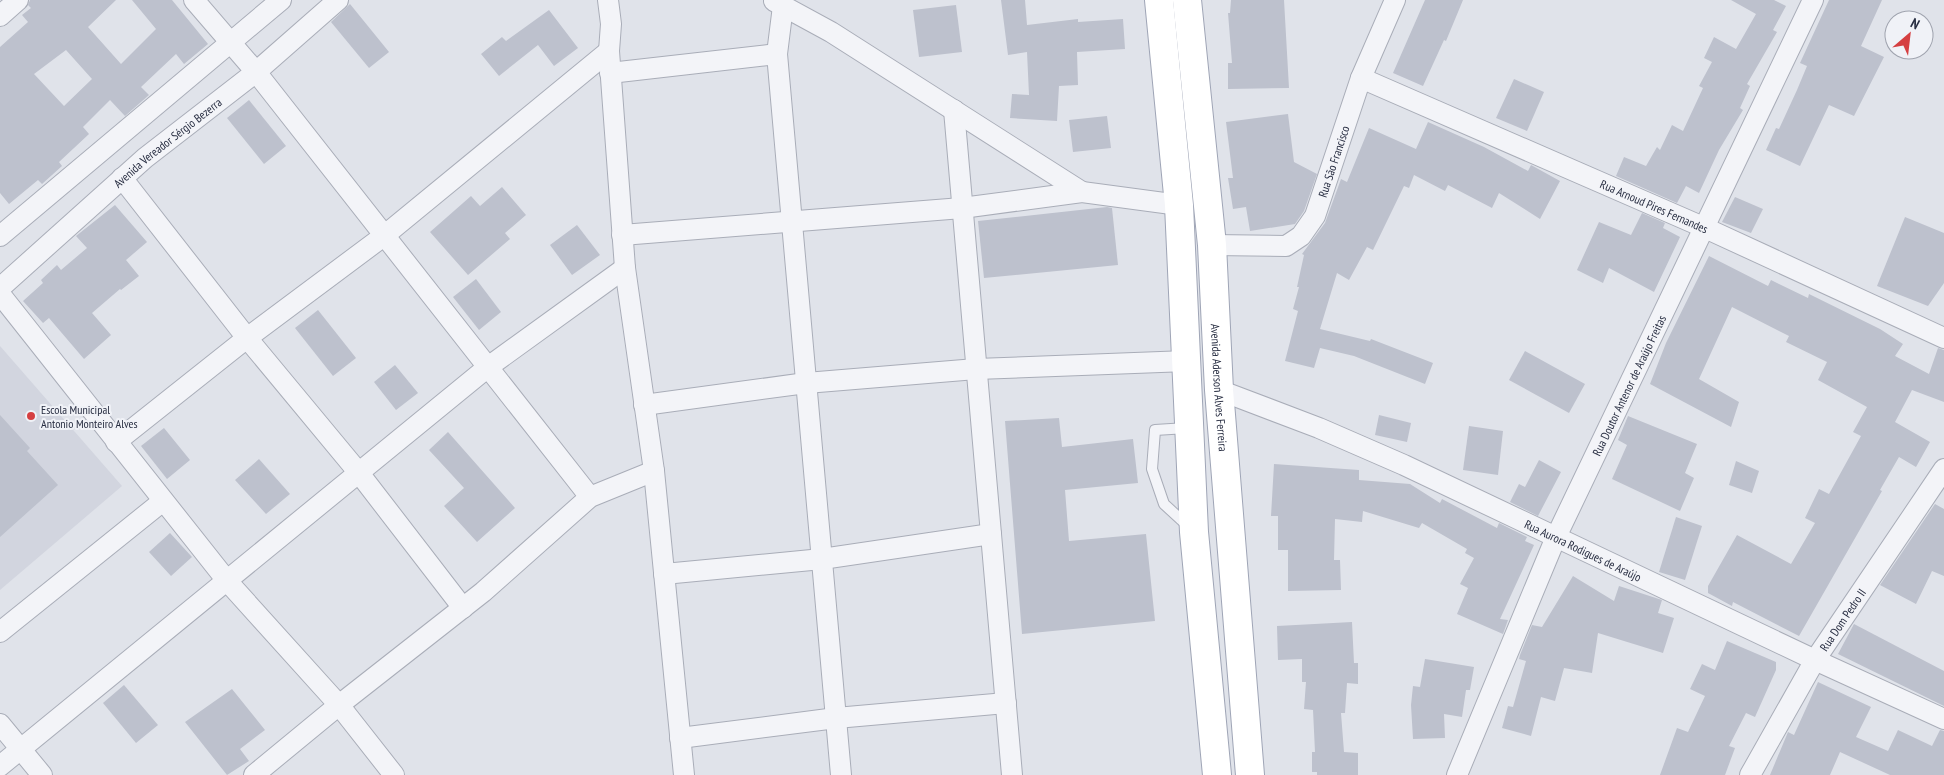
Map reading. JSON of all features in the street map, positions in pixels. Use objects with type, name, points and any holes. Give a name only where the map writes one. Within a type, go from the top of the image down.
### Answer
[{"type":"main road","points":[[1159,0],[1179,205],[1194,532],[1217,775]]},
{"type":"main road","name":"Avenida Aderson Alves Ferreira","points":[[1187,0],[1212,245],[1219,390],[1250,775]]},
{"type":"street","points":[[0,16],[18,0]]},
{"type":"street","points":[[194,0],[256,72],[590,497]]},
{"type":"street","points":[[0,236],[281,0]]},
{"type":"street","name":"Avenida Vereador Sérgio Bezerra","points":[[0,288],[122,178],[256,72],[338,0]]},
{"type":"street","points":[[608,0],[611,24],[610,73],[625,268],[654,471],[684,775]]},
{"type":"street","name":"Rua São Francisco","points":[[1212,245],[1286,246],[1302,236],[1316,216],[1362,78],[1395,0]]},
{"type":"street","name":"Rua Doutor Antenor de Araújo Freitas","points":[[1457,775],[1556,537],[1813,0]]},
{"type":"street","points":[[841,775],[777,54],[778,3],[831,32],[1082,192]]},
{"type":"street","points":[[116,442],[247,338],[385,235],[609,51]]},
{"type":"street","points":[[610,73],[777,54]]},
{"type":"street","name":"Rua Arnoud Pires Fernandes","points":[[1362,78],[1703,227],[1944,338]]},
{"type":"street","points":[[954,110],[1012,775]]},
{"type":"street","points":[[122,178],[247,338],[359,473],[463,608]]},
{"type":"street","points":[[622,235],[962,208],[1082,192],[1179,205]]},
{"type":"street","points":[[0,766],[228,582],[488,367],[625,268]]},
{"type":"street","points":[[0,294],[228,582],[339,705],[394,775]]},
{"type":"street","points":[[644,405],[806,383],[976,369],[1187,361]]},
{"type":"street","name":"Rua Aurora Rodigues de Araújo","points":[[1219,390],[1319,428],[1944,719]]},
{"type":"street","name":"Rua Dom Pedro II","points":[[1750,775],[1815,660],[1944,469]]},
{"type":"street","points":[[254,775],[339,705],[463,608],[590,497],[654,471]]},
{"type":"street","points":[[0,632],[163,501]]},
{"type":"street","points":[[664,574],[822,560],[991,534]]},
{"type":"street","points":[[680,738],[836,718],[1006,704]]},
{"type":"street","points":[[0,724],[42,775]]},
{"type":"lane","points":[[1190,428],[1155,430],[1152,469],[1164,504],[1194,532]]},
{"type":"shaded area","name":"Escola Municipal Antonio Monteiro Alves","points":[[0,346],[122,486],[0,590]]},
{"type":"building","points":[[30,0],[116,0],[88,27],[121,64],[156,29],[132,0],[172,0],[208,44],[184,64],[176,54],[141,87],[149,95],[125,116],[110,100],[83,127],[89,134],[59,162],[62,166],[42,184],[38,180],[9,204],[0,193],[0,47],[28,22],[22,15],[31,8],[28,5]],"holes":[[[66,50],[92,79],[64,106],[34,74]]]},
{"type":"building","points":[[1001,0],[1025,0],[1027,25],[1078,19],[1078,22],[1123,19],[1125,49],[1077,52],[1078,85],[1059,86],[1057,121],[1010,118],[1012,94],[1029,95],[1027,52],[1008,55]]},
{"type":"building","points":[[1231,0],[1284,0],[1289,88],[1228,89],[1228,63],[1232,63],[1228,13],[1230,13]]},
{"type":"building","points":[[1425,0],[1463,0],[1446,41],[1444,40],[1423,86],[1393,73]]},
{"type":"building","points":[[1731,0],[1774,0],[1786,6],[1773,30],[1777,32],[1747,84],[1750,86],[1740,108],[1743,110],[1719,150],[1699,193],[1686,186],[1677,203],[1616,176],[1624,157],[1646,166],[1657,147],[1660,150],[1672,125],[1683,131],[1703,88],[1699,86],[1712,62],[1704,58],[1714,37],[1736,49],[1756,14]]},
{"type":"building","points":[[1829,0],[1882,0],[1861,46],[1884,57],[1854,116],[1829,105],[1800,166],[1766,150],[1776,128],[1779,129],[1807,66],[1800,63]]},
{"type":"building","points":[[350,4],[389,52],[369,68],[331,22]]},
{"type":"building","points":[[956,5],[962,52],[919,57],[913,10]]},
{"type":"building","points":[[549,10],[578,48],[554,66],[538,45],[499,76],[481,54],[502,37],[506,41]]},
{"type":"building","points":[[1514,79],[1544,92],[1527,131],[1496,118]]},
{"type":"building","points":[[249,100],[286,146],[264,164],[227,118]]},
{"type":"building","points":[[1288,114],[1294,162],[1317,174],[1304,211],[1295,224],[1250,231],[1246,207],[1233,209],[1228,178],[1233,178],[1226,122]]},
{"type":"building","points":[[1107,116],[1111,148],[1073,152],[1069,120]]},
{"type":"building","points":[[1428,122],[1484,147],[1528,171],[1531,165],[1560,181],[1540,219],[1499,193],[1492,208],[1448,185],[1445,191],[1414,175],[1409,188],[1404,186],[1373,250],[1367,247],[1349,280],[1337,273],[1320,329],[1370,341],[1371,339],[1433,363],[1425,384],[1354,356],[1320,348],[1314,368],[1285,361],[1298,311],[1293,309],[1299,287],[1297,287],[1304,255],[1302,254],[1325,223],[1341,179],[1347,182],[1369,128],[1416,149]]},
{"type":"building","points":[[502,187],[526,215],[505,233],[510,239],[468,275],[430,232],[471,196],[480,206]]},
{"type":"building","points":[[1735,197],[1763,209],[1751,233],[1722,222]]},
{"type":"building","points":[[115,205],[147,242],[126,260],[139,276],[120,289],[92,313],[111,335],[84,359],[49,318],[43,323],[23,301],[43,283],[41,280],[57,265],[61,270],[87,248],[76,236]]},
{"type":"building","points":[[1112,208],[1118,265],[984,278],[978,221]]},
{"type":"building","points":[[1642,213],[1665,223],[1663,228],[1680,237],[1654,292],[1609,268],[1603,283],[1577,270],[1599,222],[1631,235]]},
{"type":"building","points":[[1905,217],[1944,233],[1944,283],[1928,306],[1877,286]]},
{"type":"building","points":[[577,225],[600,255],[572,275],[550,245]]},
{"type":"building","points":[[1709,256],[1768,286],[1771,280],[1808,298],[1809,294],[1880,329],[1903,344],[1895,356],[1929,374],[1938,348],[1944,350],[1944,402],[1912,390],[1895,422],[1930,442],[1916,467],[1899,457],[1880,490],[1882,491],[1799,636],[1733,602],[1732,606],[1708,593],[1708,586],[1737,535],[1791,564],[1815,523],[1805,518],[1819,489],[1829,494],[1861,436],[1853,432],[1867,407],[1818,380],[1827,362],[1786,342],[1789,336],[1732,307],[1699,379],[1739,402],[1731,427],[1650,384],[1666,343]]},
{"type":"building","points":[[476,279],[501,312],[479,330],[453,297]]},
{"type":"building","points":[[318,310],[356,358],[333,376],[295,328]]},
{"type":"building","points":[[1525,351],[1585,384],[1569,413],[1509,380]]},
{"type":"building","points":[[395,365],[418,393],[396,410],[374,382]]},
{"type":"building","points":[[0,415],[30,448],[27,451],[58,485],[0,537]]},
{"type":"building","points":[[1379,415],[1411,423],[1407,442],[1375,435]]},
{"type":"building","points":[[1628,416],[1697,444],[1685,473],[1694,478],[1680,511],[1612,479],[1627,445],[1618,440]]},
{"type":"building","points":[[1059,418],[1062,447],[1133,439],[1138,483],[1065,490],[1069,541],[1146,534],[1155,621],[1022,634],[1005,421]]},
{"type":"building","points":[[1469,426],[1503,431],[1498,475],[1463,470]]},
{"type":"building","points":[[164,428],[190,460],[167,479],[141,446]]},
{"type":"building","points":[[448,432],[515,508],[477,542],[444,506],[464,488],[429,450]]},
{"type":"building","points":[[259,459],[290,494],[266,514],[235,480]]},
{"type":"building","points":[[1539,460],[1561,472],[1538,516],[1510,502],[1519,484],[1525,487]]},
{"type":"building","points":[[1736,461],[1759,471],[1752,493],[1729,485]]},
{"type":"building","points":[[1274,464],[1359,470],[1359,480],[1410,484],[1440,503],[1442,499],[1497,528],[1499,523],[1527,537],[1525,541],[1534,545],[1500,619],[1508,620],[1503,634],[1457,614],[1468,588],[1460,584],[1474,558],[1465,553],[1467,549],[1422,523],[1419,528],[1363,511],[1362,522],[1335,519],[1334,560],[1340,560],[1341,590],[1288,591],[1288,550],[1278,550],[1278,516],[1271,516]]},
{"type":"building","points":[[1935,504],[1944,509],[1944,576],[1932,571],[1916,604],[1880,585]]},
{"type":"building","points":[[1676,517],[1702,526],[1685,580],[1659,572]]},
{"type":"building","points":[[170,533],[192,557],[171,576],[149,552]]},
{"type":"building","points":[[1573,576],[1614,601],[1619,586],[1662,600],[1658,613],[1674,618],[1663,653],[1598,633],[1592,673],[1564,668],[1555,701],[1541,697],[1531,736],[1502,728],[1508,706],[1513,707],[1526,661],[1519,659],[1532,625],[1542,627]]},
{"type":"building","points":[[1352,622],[1354,663],[1358,663],[1358,684],[1347,683],[1345,713],[1341,713],[1344,752],[1358,753],[1358,775],[1317,775],[1317,772],[1312,772],[1312,752],[1315,752],[1313,710],[1304,709],[1306,682],[1302,682],[1302,659],[1278,660],[1277,626]]},
{"type":"building","points":[[1854,624],[1944,671],[1944,706],[1838,654]]},
{"type":"building","points":[[1727,641],[1776,662],[1776,670],[1755,717],[1746,713],[1729,746],[1735,748],[1725,775],[1660,775],[1677,728],[1688,732],[1705,696],[1690,689],[1702,664],[1715,670]]},
{"type":"building","points":[[1425,659],[1474,667],[1470,690],[1466,690],[1462,717],[1444,714],[1445,738],[1413,739],[1411,705],[1413,686],[1420,687]]},
{"type":"building","points":[[1818,682],[1871,707],[1856,737],[1888,751],[1898,730],[1932,746],[1940,730],[1944,731],[1944,775],[1890,775],[1840,752],[1830,775],[1770,775],[1788,732],[1794,735]]},
{"type":"building","points":[[124,685],[158,725],[136,743],[103,703]]},
{"type":"building","points":[[232,689],[265,730],[240,749],[249,761],[227,775],[185,722]]},
{"type":"place","name":"Escola Municipal Antonio Monteiro Alves","points":[[31,416]]}]
